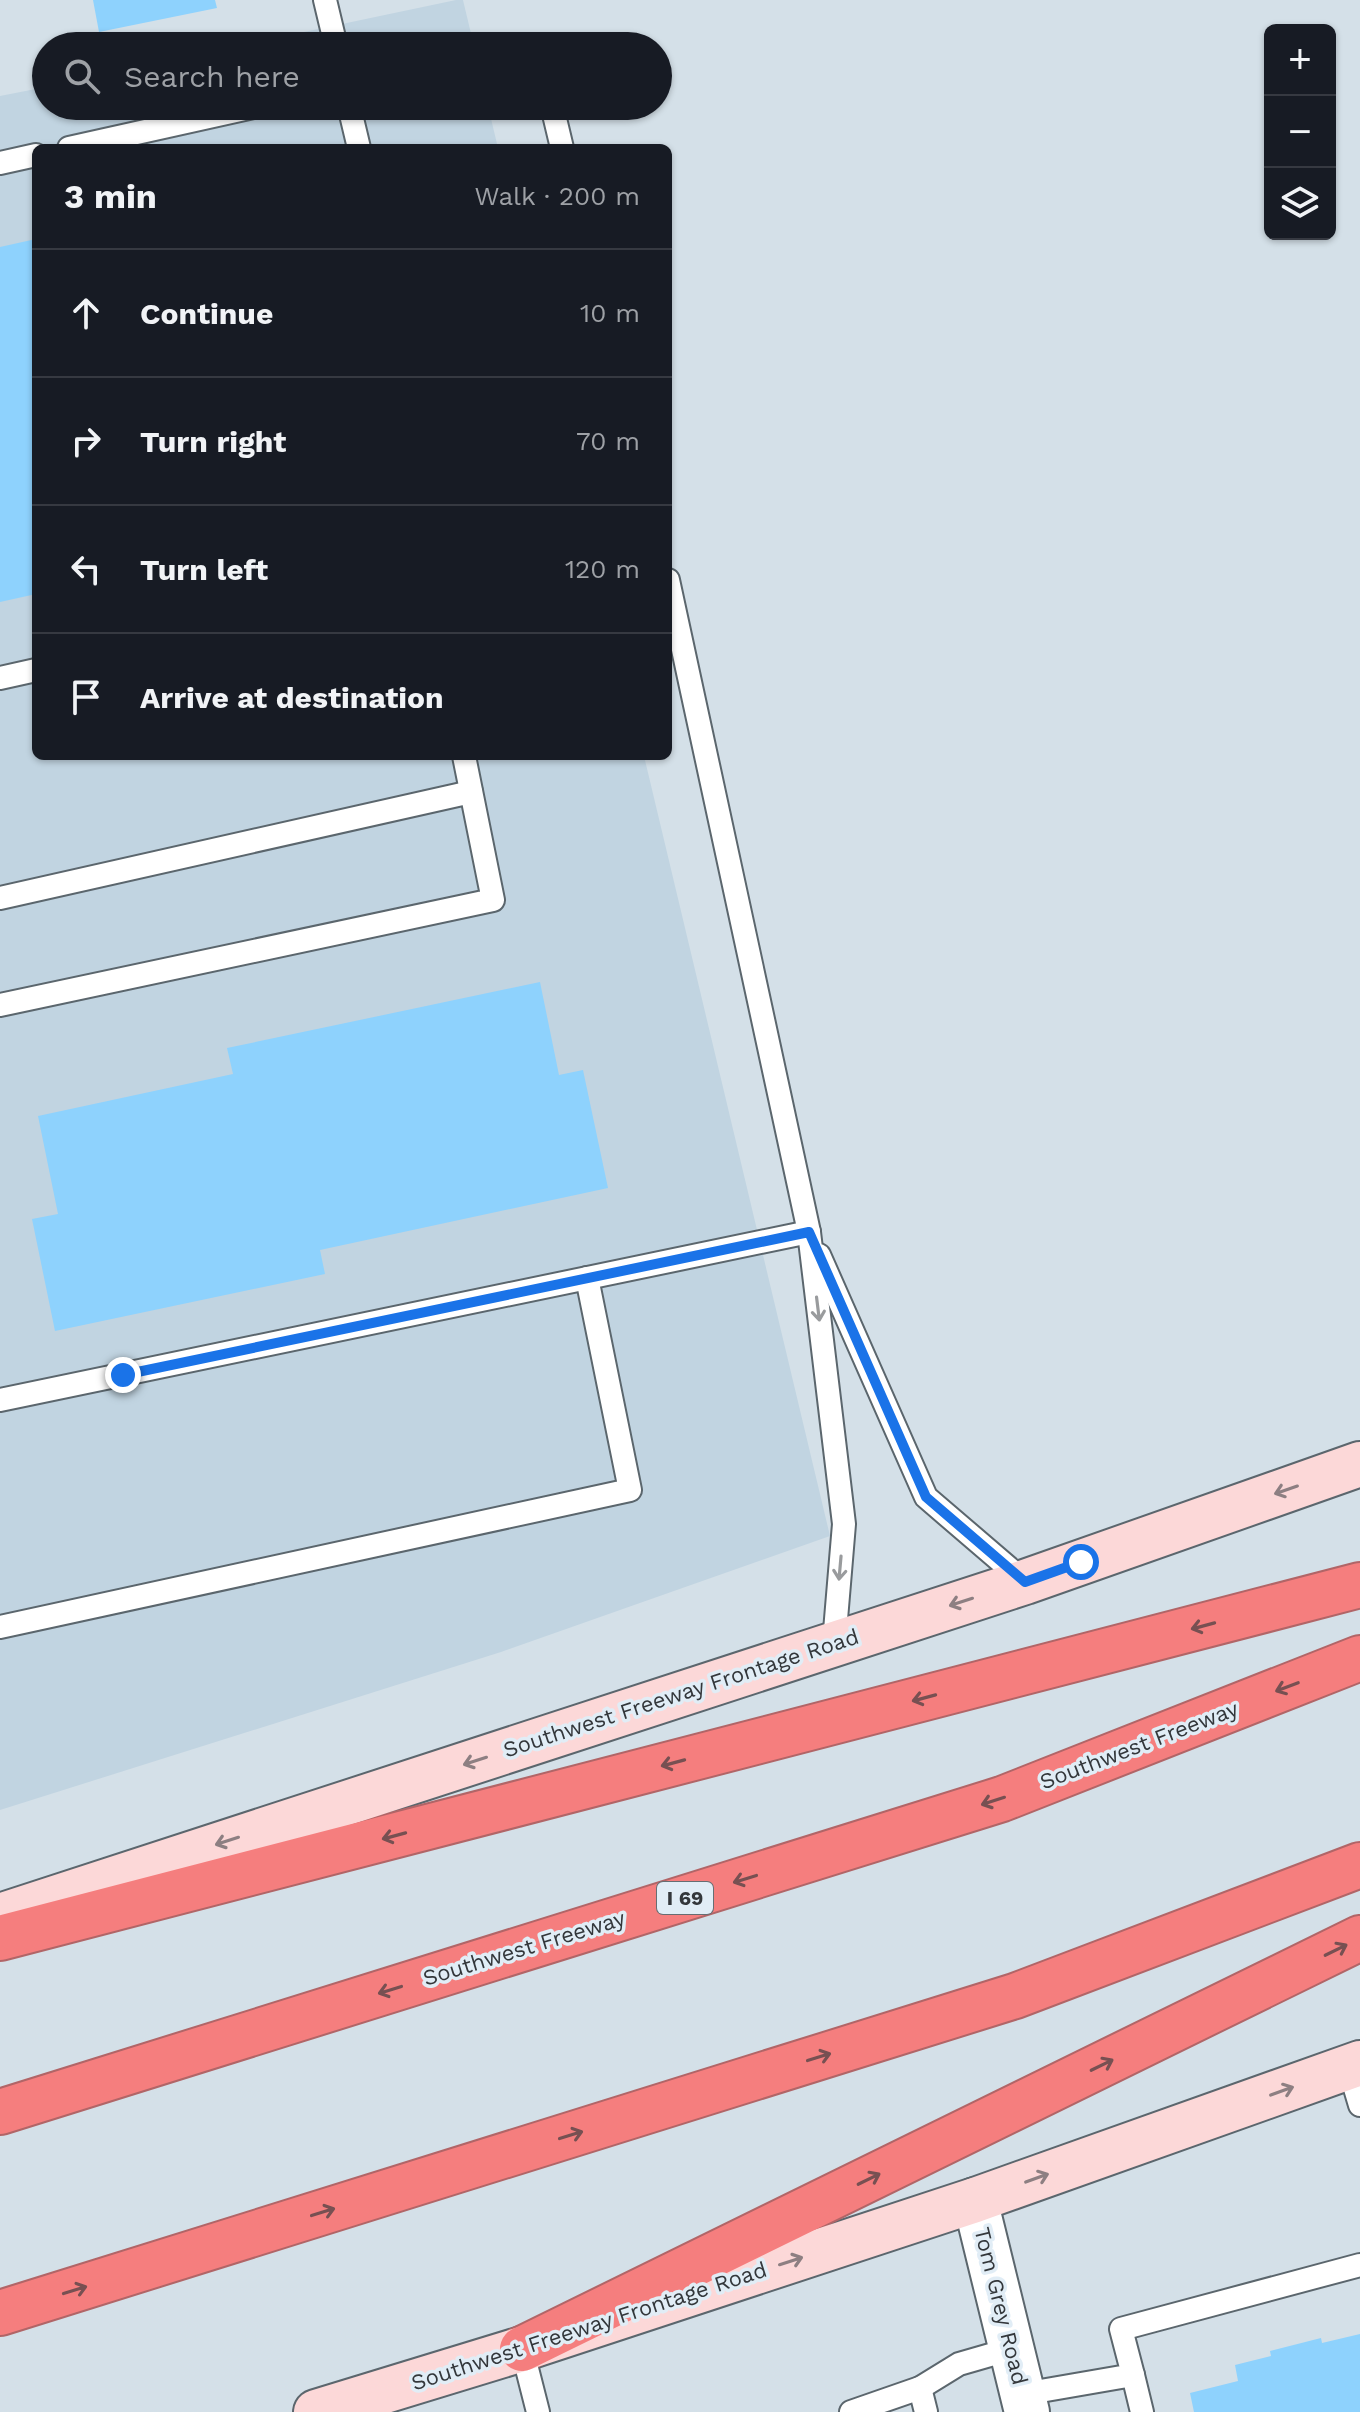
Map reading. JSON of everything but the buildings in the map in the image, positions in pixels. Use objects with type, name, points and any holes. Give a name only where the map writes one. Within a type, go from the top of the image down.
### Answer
[{"type":"highway","points":[[0,1938],[1360,1585]]},
{"type":"highway","name":"Southwest Freeway","points":[[0,2112],[1002,1799],[1360,1658]]},
{"type":"highway","points":[[0,2313],[1015,1996],[1360,1865]]},
{"type":"highway","points":[[522,2349],[1360,1938]]},
{"type":"main road","name":"Southwest Freeway Frontage Road","points":[[0,1916],[1025,1582],[1360,1464]]},
{"type":"main road","name":"Southwest Freeway Frontage Road","points":[[316,2412],[522,2349],[1356,2079]]},
{"type":"street","name":"Tom Grey Road","points":[[975,2200],[1025,2403]]},
{"type":"lane","points":[[325,0],[333,32]]},
{"type":"lane","points":[[87,144],[195,120]]},
{"type":"lane","points":[[352,120],[358,144]]},
{"type":"lane","points":[[555,120],[561,144]]},
{"type":"lane","points":[[0,163],[32,156]]},
{"type":"lane","points":[[672,598],[809,1232],[844,1524],[834,1643]]},
{"type":"lane","points":[[0,678],[32,671]]},
{"type":"lane","points":[[0,1005],[493,900],[465,760]]},
{"type":"lane","points":[[0,898],[471,792]]},
{"type":"lane","points":[[0,1400],[809,1232]]},
{"type":"lane","points":[[809,1232],[926,1497],[1025,1582]]},
{"type":"lane","points":[[0,1627],[630,1490],[587,1278]]},
{"type":"lane","points":[[1142,2412],[1121,2329],[1360,2265]]},
{"type":"lane","points":[[522,2349],[538,2412]]},
{"type":"lane","points":[[851,2412],[920,2388],[959,2364],[1011,2349]]},
{"type":"lane","points":[[1025,2403],[1133,2375]]},
{"type":"lane","points":[[920,2388],[926,2412]]},
{"type":"shaded area","points":[[463,0],[471,32],[304,32]]},
{"type":"shaded area","points":[[32,90],[32,120],[491,120],[497,144],[32,144],[32,760],[645,760],[830,1536],[501,1652],[0,1810],[0,96]]},
{"type":"route","points":[[123,1375],[809,1232],[926,1497],[1025,1582],[1081,1562]]}]
